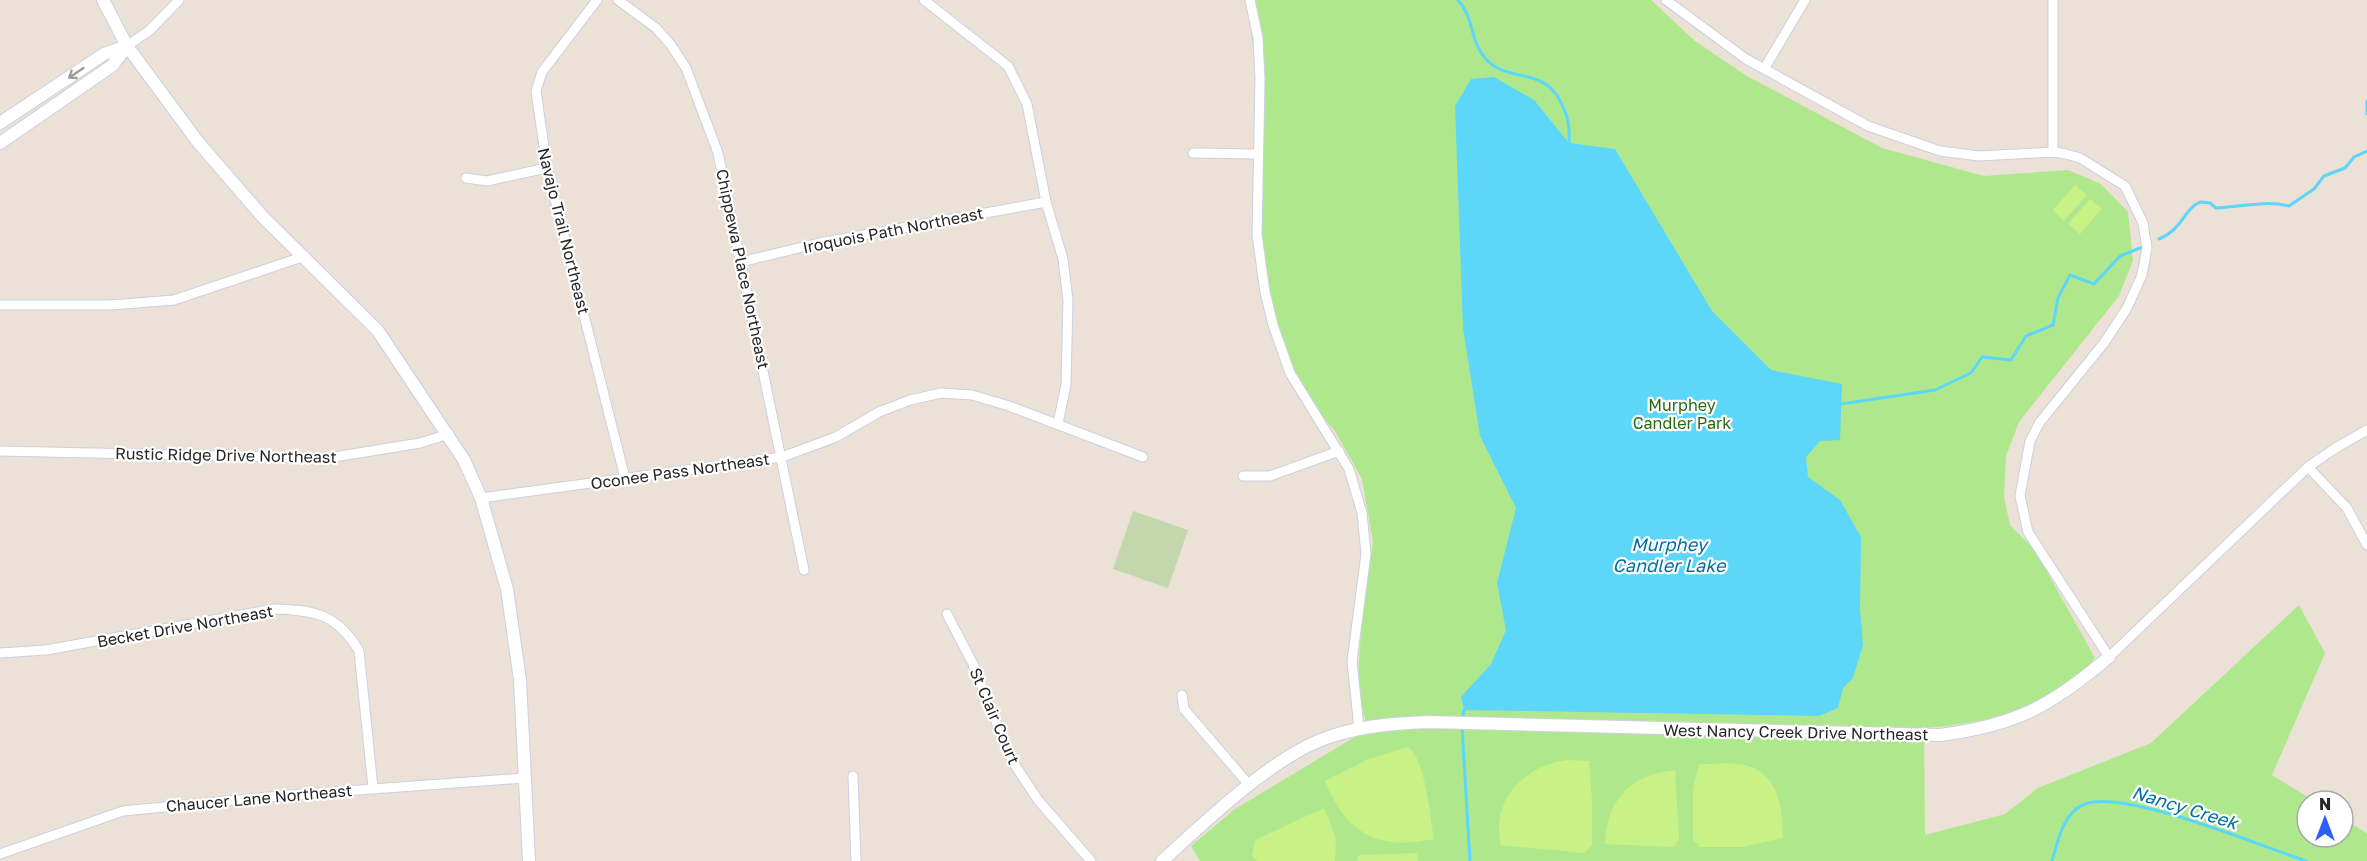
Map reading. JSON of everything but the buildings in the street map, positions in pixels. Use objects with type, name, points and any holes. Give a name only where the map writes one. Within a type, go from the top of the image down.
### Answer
[{"type":"main road","points":[[103,0],[127,46],[198,142],[262,216],[378,330],[449,434],[481,498],[507,589],[520,680],[529,861]]},
{"type":"main road","points":[[0,123],[104,54],[127,46]]},
{"type":"main road","points":[[0,142],[113,65],[127,46]]},
{"type":"main road","name":"West Nancy Creek Drive Northeast","points":[[1162,861],[1250,786],[1300,750],[1359,728],[1407,722],[1940,735],[2010,720],[2044,706],[2068,691],[2109,657]]},
{"type":"street","points":[[127,46],[150,30],[178,0]]},
{"type":"street","name":"Navajo Trail Northeast","points":[[597,0],[542,72],[536,91],[547,168],[625,478]]},
{"type":"street","name":"Chippewa Place Northeast","points":[[618,0],[656,28],[686,68],[718,153],[804,570]]},
{"type":"street","points":[[924,0],[1008,66],[1029,112],[1046,202],[1063,259],[1068,300],[1066,385],[1058,423]]},
{"type":"street","points":[[1250,0],[1258,38],[1260,79],[1257,154],[1259,259],[1273,325],[1290,373],[1339,451],[1356,484],[1365,529],[1366,554],[1352,661],[1359,728]]},
{"type":"street","points":[[1666,0],[1722,44],[1868,126],[1909,142],[1941,151],[1978,156],[2053,152],[2080,158],[2125,186],[2143,223],[2147,248],[2142,275],[2127,308],[2104,343],[2040,422],[2030,441],[2020,496],[2028,532],[2109,657]]},
{"type":"street","points":[[1764,69],[1805,0]]},
{"type":"street","points":[[2053,0],[2053,152]]},
{"type":"street","points":[[1193,153],[1257,154]]},
{"type":"street","points":[[466,178],[487,181],[547,168]]},
{"type":"street","name":"Iroquois Path Northeast","points":[[741,262],[819,243],[1046,202]]},
{"type":"street","points":[[0,305],[111,306],[174,300],[305,256]]},
{"type":"street","name":"Oconee Pass Northeast","points":[[481,498],[782,457],[836,437],[879,412],[910,400],[942,393],[972,395],[1058,423],[1143,457]]},
{"type":"street","name":"West Nancy Creek Drive Northeast","points":[[2109,657],[2308,467],[2334,448],[2367,430]]},
{"type":"street","name":"Rustic Ridge Drive Northeast","points":[[0,451],[328,458],[420,443],[449,434]]},
{"type":"street","points":[[1243,476],[1270,476],[1339,451]]},
{"type":"street","points":[[2308,467],[2347,508],[2367,544]]},
{"type":"street","name":"Becket Drive Northeast","points":[[0,652],[46,650],[274,609],[309,610],[332,620],[348,633],[359,651],[373,788]]},
{"type":"street","name":"St Clair Court","points":[[947,614],[973,663],[1011,759],[1038,800],[1091,861]]},
{"type":"street","points":[[1182,695],[1185,709],[1250,786]]},
{"type":"street","points":[[853,777],[856,861]]},
{"type":"street","name":"Chaucer Lane Northeast","points":[[0,854],[123,811],[373,788],[525,778]]},
{"type":"green space","name":"Murphey Candler Park","points":[[1247,0],[1651,0],[1695,41],[1747,76],[1882,148],[1984,176],[2068,170],[2101,184],[2128,212],[2133,260],[2119,296],[2019,422],[2006,456],[2004,497],[2010,525],[2035,550],[2095,658],[2080,675],[2062,689],[2018,710],[1970,723],[1924,728],[1925,835],[2005,814],[2038,788],[2151,743],[2299,605],[2325,653],[2272,775],[2295,789],[2295,849],[2355,849],[2355,826],[2367,833],[2367,861],[1200,861],[1191,846],[1235,809],[1368,729],[1357,691],[1362,617],[1373,542],[1362,479],[1335,431],[1293,383],[1266,298],[1261,245],[1261,112]]},
{"type":"green space","points":[[2075,185],[2087,195],[2064,221],[2053,210]]},
{"type":"green space","points":[[2090,199],[2102,209],[2080,234],[2068,224]]},
{"type":"green space","points":[[1133,511],[1188,530],[1168,588],[1113,569]]},
{"type":"green space","points":[[1408,747],[1414,754],[1423,776],[1434,839],[1414,842],[1381,840],[1354,826],[1333,799],[1325,781],[1369,759]]},
{"type":"green space","points":[[1567,760],[1589,761],[1592,845],[1584,853],[1501,845],[1499,829],[1501,814],[1514,788],[1537,769]]},
{"type":"green space","points":[[1699,764],[1739,764],[1761,772],[1769,779],[1778,797],[1783,838],[1742,847],[1700,847],[1693,840],[1693,789]]},
{"type":"green space","points":[[1675,770],[1679,839],[1674,847],[1605,844],[1611,814],[1616,802],[1624,792],[1634,783],[1646,777]]},
{"type":"green space","points":[[1324,808],[1336,838],[1335,861],[1257,861],[1252,855],[1255,840]]},
{"type":"green space","points":[[1417,853],[1418,861],[1356,861],[1360,855]]},
{"type":"water","name":"Murphey Candler Lake","points":[[1494,77],[1534,100],[1569,143],[1615,149],[1712,311],[1771,370],[1842,384],[1840,440],[1820,441],[1806,457],[1808,477],[1840,500],[1861,537],[1860,609],[1863,645],[1853,678],[1843,688],[1838,708],[1819,716],[1464,710],[1461,697],[1491,664],[1506,630],[1497,583],[1516,508],[1480,436],[1463,328],[1455,106],[1471,79]]},
{"type":"waterway","points":[[1458,0],[1467,14],[1477,44],[1485,58],[1494,66],[1534,79],[1552,89],[1566,115],[1569,126],[1569,143]]},
{"type":"waterway","points":[[2367,101],[2367,114]]},
{"type":"waterway","points":[[2159,239],[2173,230],[2190,209],[2200,202],[2210,203],[2216,208],[2262,204],[2289,206],[2314,189],[2324,176],[2345,168],[2354,157],[2367,151]]},
{"type":"waterway","points":[[1841,404],[1935,390],[1971,373],[1982,357],[2011,360],[2026,336],[2053,325],[2058,298],[2070,275],[2094,284],[2120,256],[2145,246]]},
{"type":"waterway","points":[[1462,720],[1464,710]]},
{"type":"waterway","points":[[1462,727],[1470,861]]},
{"type":"waterway","name":"Nancy Creek","points":[[2052,861],[2062,828],[2071,813],[2085,804],[2104,802],[2130,804],[2161,811],[2306,861]]}]
